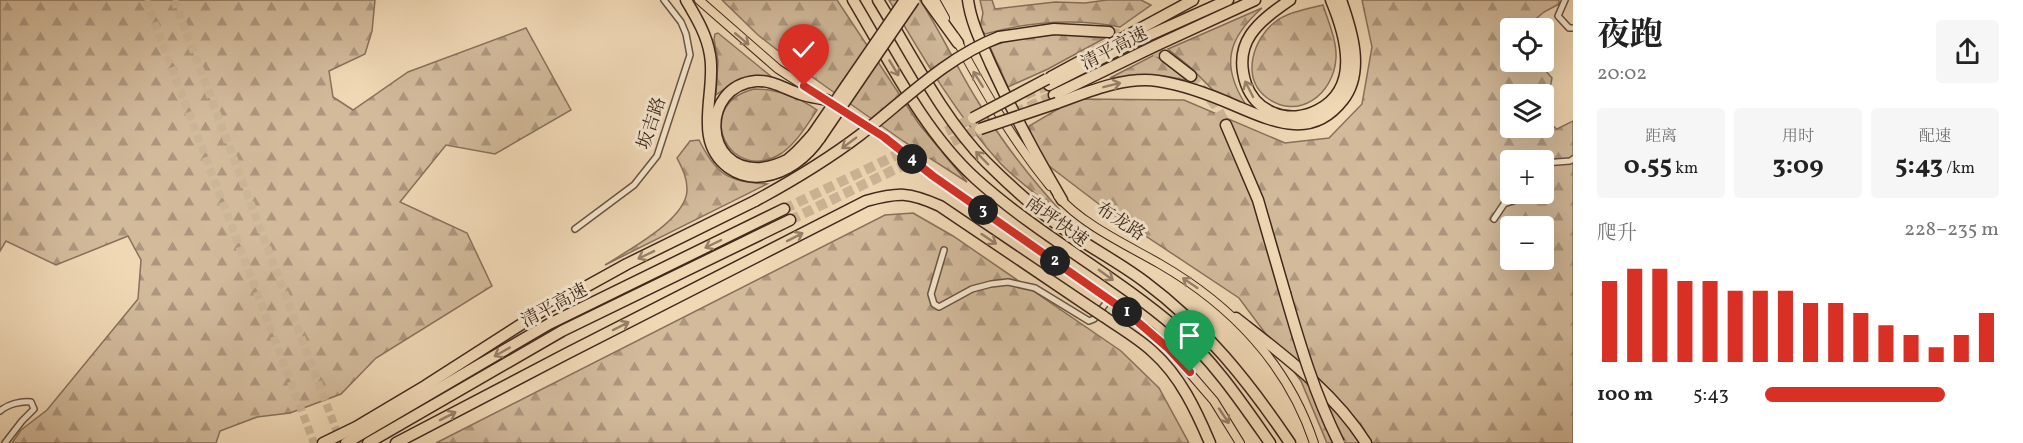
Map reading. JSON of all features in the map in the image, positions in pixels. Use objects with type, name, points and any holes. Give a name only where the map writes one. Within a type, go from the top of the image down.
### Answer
[{"type":"highway","points":[[686,0],[709,47],[712,67],[707,128],[714,152],[719,159],[739,174],[754,177],[772,175],[788,168],[812,149],[816,136],[905,0]]},
{"type":"highway","name":"南坪快速","points":[[853,0],[926,119],[954,156],[1003,202],[1177,328],[1212,365],[1242,402],[1270,443]]},
{"type":"highway","name":"南坪快速","points":[[878,0],[950,117],[987,163],[1054,222],[1144,281],[1182,313],[1221,351],[1288,440]]},
{"type":"highway","points":[[826,100],[800,94],[766,81],[755,81],[737,87],[726,96],[718,108],[715,133],[718,145],[732,159],[747,167],[765,167],[785,161],[816,136],[914,0]]},
{"type":"highway","points":[[927,0],[958,43]]},
{"type":"highway","points":[[968,0],[976,30],[996,75],[1036,156],[1062,200]]},
{"type":"highway","points":[[980,129],[1052,90],[1193,0]]},
{"type":"highway","name":"清平高速","points":[[1052,90],[1143,39],[1228,0]]},
{"type":"highway","name":"清平高速","points":[[1052,90],[1255,0]]},
{"type":"highway","points":[[1290,0],[1269,14],[1255,29],[1243,49],[1242,72],[1248,90],[1258,104],[1275,114],[1293,117],[1309,115],[1326,105],[1340,92],[1346,76],[1346,54],[1331,0]]},
{"type":"highway","points":[[974,118],[1052,90],[1096,89],[1124,82],[1156,80],[1186,87],[1269,120],[1289,124],[1306,124],[1336,109],[1348,94],[1355,74],[1351,32],[1341,0]]},
{"type":"highway","points":[[323,443],[356,427],[425,386],[542,311],[627,264],[798,178],[831,156],[953,61],[985,43],[999,38],[1054,29],[1109,32]]},
{"type":"highway","points":[[1165,56],[1191,76]]},
{"type":"highway","points":[[1226,124],[1258,200],[1304,358],[1325,416],[1339,443]]},
{"type":"highway","points":[[396,443],[866,201],[898,194],[916,195],[940,206],[1139,341],[1167,366],[1187,395],[1210,443]]},
{"type":"highway","name":"清平高速","points":[[346,443],[549,324],[784,209]]},
{"type":"highway","name":"清平高速","points":[[368,443],[562,331],[790,220]]},
{"type":"highway","points":[[1236,318],[1310,378],[1366,443]]},
{"type":"main road","points":[[699,0],[778,69],[884,137],[933,176],[1109,299],[1150,331],[1214,400],[1240,443]]},
{"type":"main road","name":"布龙路","points":[[935,0],[973,71],[1029,161],[1062,200],[1095,226],[1194,286],[1236,318],[1284,377],[1300,407],[1314,443]]},
{"type":"street","name":"坂吉路","points":[[574,229],[634,184],[657,156],[690,55],[681,22],[664,0]]},
{"type":"street","points":[[1565,0],[1558,16],[1569,28],[1573,28]]},
{"type":"street","points":[[1554,162],[1573,159]]},
{"type":"street","points":[[1494,219],[1504,204]]},
{"type":"street","points":[[944,250],[931,294],[934,304],[939,307],[972,289],[1008,282],[1035,288],[1089,321],[1094,319],[1109,299]]},
{"type":"street","points":[[0,411],[6,406],[28,401],[34,409],[5,443]]},
{"type":"green space","points":[[0,0],[375,0],[372,31],[365,54],[329,71],[333,97],[353,110],[408,72],[526,28],[571,110],[495,154],[446,145],[400,202],[467,233],[492,286],[376,358],[341,394],[290,413],[257,417],[220,431],[216,443],[12,443],[21,430],[47,410],[138,299],[141,260],[128,236],[56,265],[6,241],[0,251]]},
{"type":"green space","points":[[722,0],[837,0],[919,124],[967,182],[903,141],[808,74],[758,35]]},
{"type":"green space","points":[[889,0],[920,0],[997,132],[1031,177],[1069,220],[1017,179],[985,145],[941,85]]},
{"type":"green space","points":[[980,0],[992,0],[995,9],[1055,2],[1085,3],[1107,0],[1141,0],[1151,5],[1120,27],[1086,22],[1052,22],[1019,26],[985,34],[980,28],[983,13]]},
{"type":"green space","points":[[1362,0],[1559,0],[1559,4],[1537,18],[1500,18],[1500,72],[1547,72],[1552,78],[1551,84],[1500,84],[1500,138],[1554,138],[1554,127],[1557,129],[1573,121],[1573,443],[1327,443],[1301,381],[1239,298],[1108,211],[1036,156],[1029,126],[1075,99],[1184,100],[1285,143],[1329,138],[1362,104],[1372,47]]},
{"type":"green space","points":[[1323,5],[1336,51],[1334,71],[1329,83],[1321,93],[1302,105],[1290,107],[1278,104],[1258,89],[1254,79],[1252,69],[1256,48],[1267,29],[1275,22],[1298,11]]},
{"type":"green space","points":[[1262,8],[1242,30],[1235,41],[1232,53],[1233,77],[1246,105],[1213,90],[1168,49]]},
{"type":"green space","points":[[718,33],[773,78],[748,77],[731,84],[716,95],[718,61],[714,39],[715,34]]},
{"type":"green space","points":[[1059,34],[1105,38],[1048,69],[1008,87],[990,47],[1015,38]]},
{"type":"green space","points":[[1154,55],[1184,75],[1185,80],[1148,75],[1110,78]]},
{"type":"green space","points":[[754,89],[771,90],[787,95],[817,110],[787,149],[763,161],[747,160],[733,152],[724,140],[721,125],[724,111],[735,98]]},
{"type":"green space","points":[[699,140],[712,162],[725,174],[742,181],[767,184],[605,265],[655,233],[678,211],[685,200],[687,189],[677,158],[690,141]]},
{"type":"green space","points":[[913,213],[953,236],[1121,351],[1159,388],[1189,443],[436,443],[885,215]]},
{"type":"tunnel","points":[[146,0],[314,443]]},
{"type":"tunnel","points":[[174,0],[340,440]]},
{"type":"tunnel","points":[[1109,32],[1127,36],[1165,56]]},
{"type":"tunnel","points":[[1191,76],[1216,106],[1226,125]]},
{"type":"tunnel","points":[[1025,95],[1049,85]]},
{"type":"tunnel","points":[[1015,113],[1054,95]]},
{"type":"tunnel","points":[[784,209],[980,115]]},
{"type":"tunnel","points":[[790,220],[987,125]]},
{"type":"route","points":[[804,86],[884,137],[933,176],[1124,310],[1150,331],[1190,372]]}]
